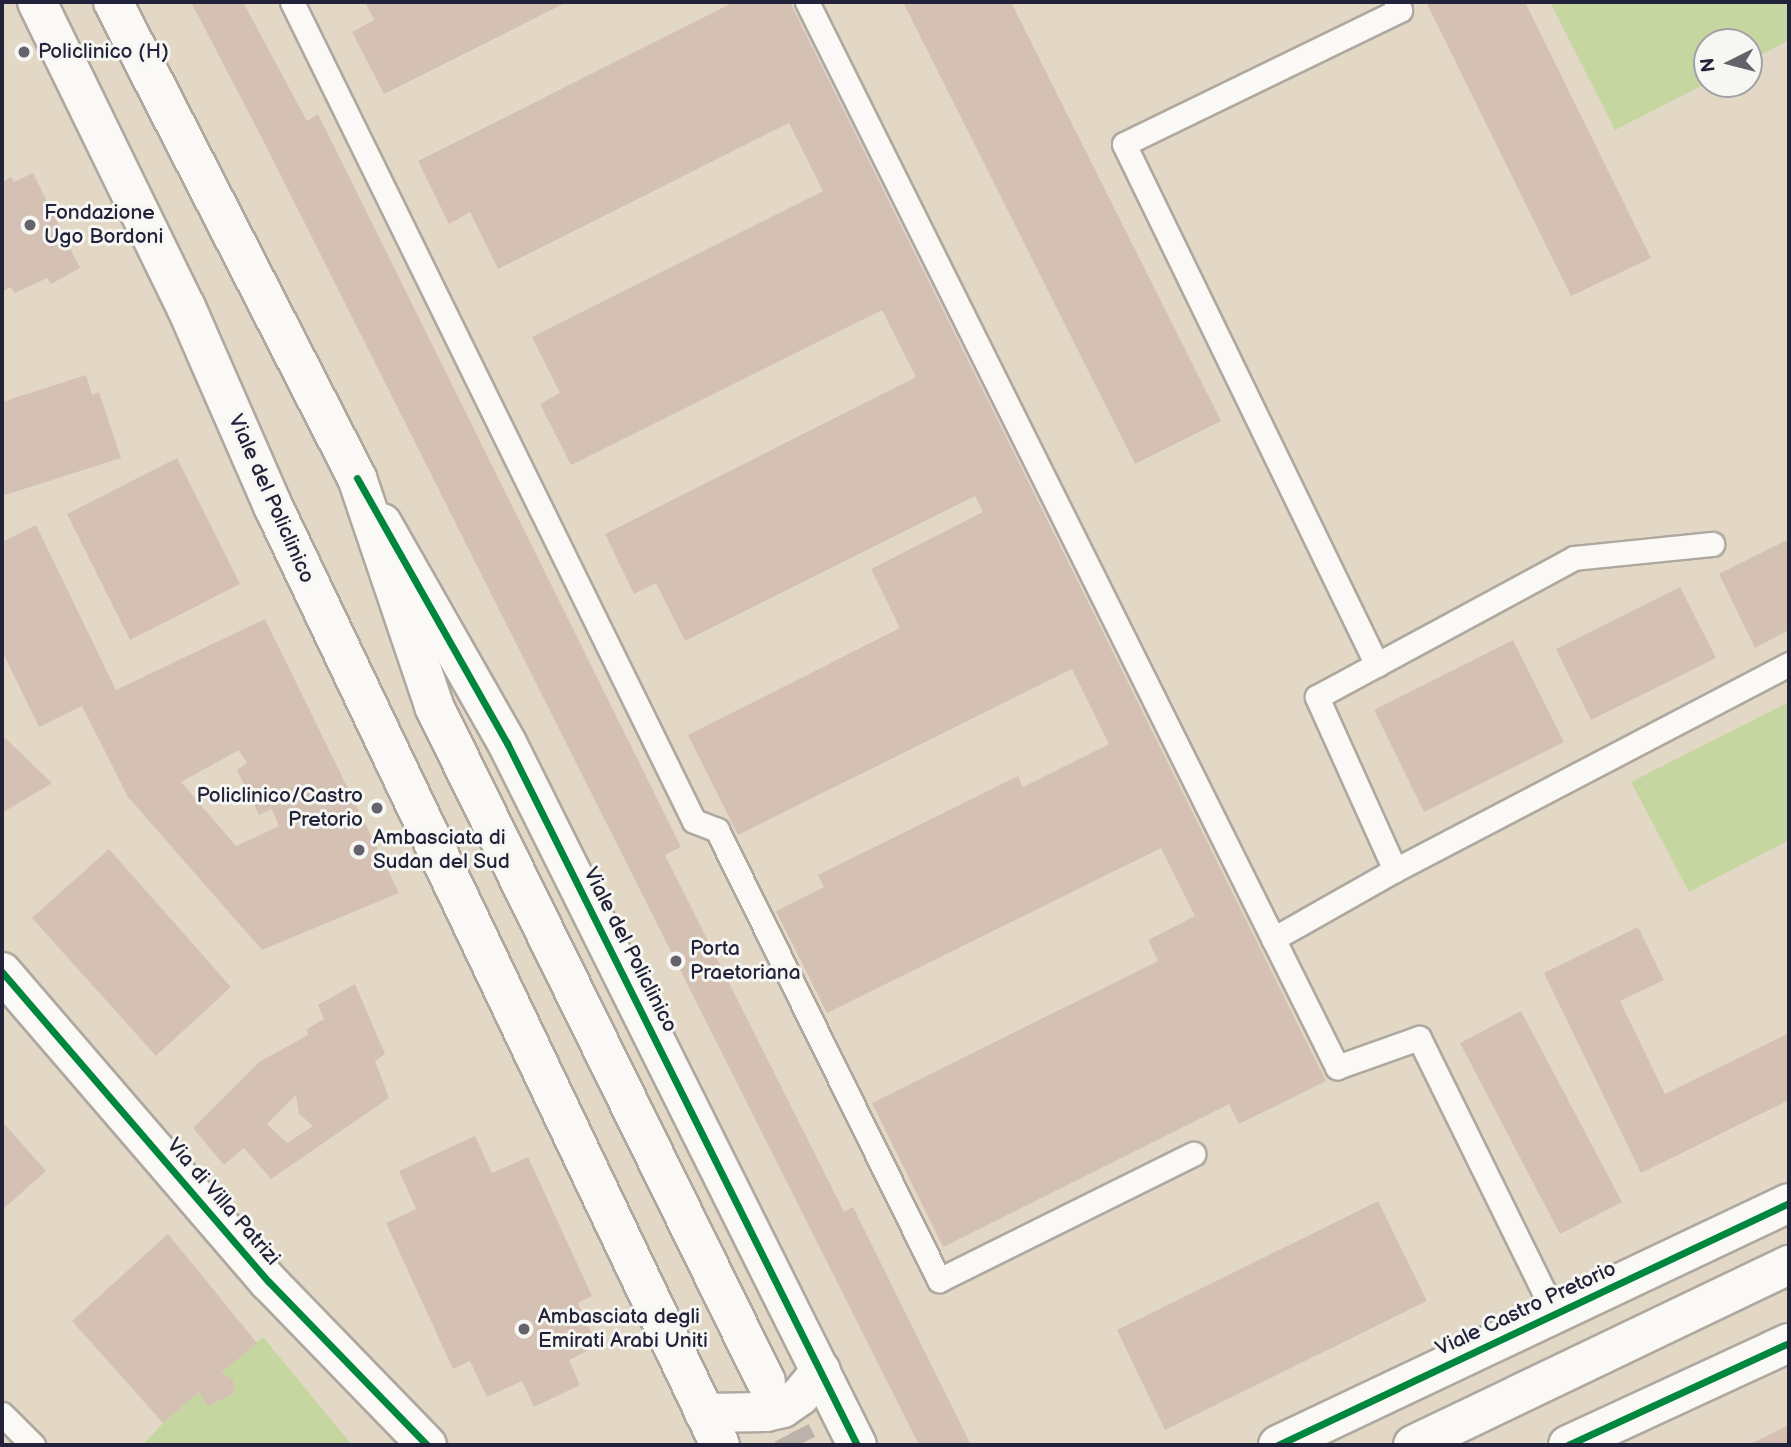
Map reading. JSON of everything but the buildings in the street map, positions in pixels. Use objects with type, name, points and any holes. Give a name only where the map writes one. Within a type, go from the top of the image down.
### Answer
[{"type":"main road","name":"Viale del Policlinico","points":[[37,2],[186,307],[272,504],[712,1429],[783,1408],[800,1396],[821,1370]]},
{"type":"main road","name":"Viale del Policlinico","points":[[113,2],[357,478],[507,743],[857,1445]]},
{"type":"main road","points":[[357,478],[435,706],[766,1382]]},
{"type":"main road","name":"Via di Villa Patrizi","points":[[2,972],[269,1282],[427,1445]]},
{"type":"main road","name":"Viale Castro Pretorio","points":[[1278,1445],[1789,1203]]},
{"type":"main road","points":[[1413,1445],[1789,1265]]},
{"type":"main road","points":[[1568,1445],[1789,1343]]},
{"type":"lane","points":[[292,2],[694,821],[717,830],[939,1280],[1193,1154]]},
{"type":"lane","points":[[807,2],[1337,1067],[1419,1038],[1555,1314]]},
{"type":"lane","points":[[1377,665],[1124,144],[1400,9],[1396,2]]},
{"type":"lane","points":[[1395,870],[1317,697],[1574,558],[1712,544]]},
{"type":"lane","points":[[1273,939],[1395,870],[1789,664]]},
{"type":"lane","points":[[2,1414],[33,1445]]},
{"type":"green space","points":[[1550,2],[1789,2],[1789,40],[1763,54],[1763,28],[1693,28],[1693,90],[1615,130]]},
{"type":"green space","points":[[1789,702],[1789,840],[1689,892],[1631,782]]},
{"type":"green space","points":[[263,1337],[352,1445],[143,1445],[163,1423]]},
{"type":"tunnel","points":[[766,1382],[798,1445]]},
{"type":"cycle path","points":[[357,478],[507,743],[857,1445]]},
{"type":"cycle path","points":[[2,972],[269,1282],[427,1445]]},
{"type":"cycle path","points":[[1278,1445],[1789,1203]]},
{"type":"cycle path","points":[[1568,1445],[1789,1343]]},
{"type":"place","name":"Policlinico (H)","points":[[24,52]]},
{"type":"place","name":"Fondazione Ugo Bordoni","points":[[30,225]]},
{"type":"place","name":"Policlinico/Castro Pretorio","points":[[377,808]]},
{"type":"place","name":"Ambasciata di Sudan del Sud","points":[[359,850]]},
{"type":"place","name":"Porta Praetoriana","points":[[676,961]]},
{"type":"place","name":"Ambasciata degli Emirati Arabi Uniti","points":[[524,1329]]}]
